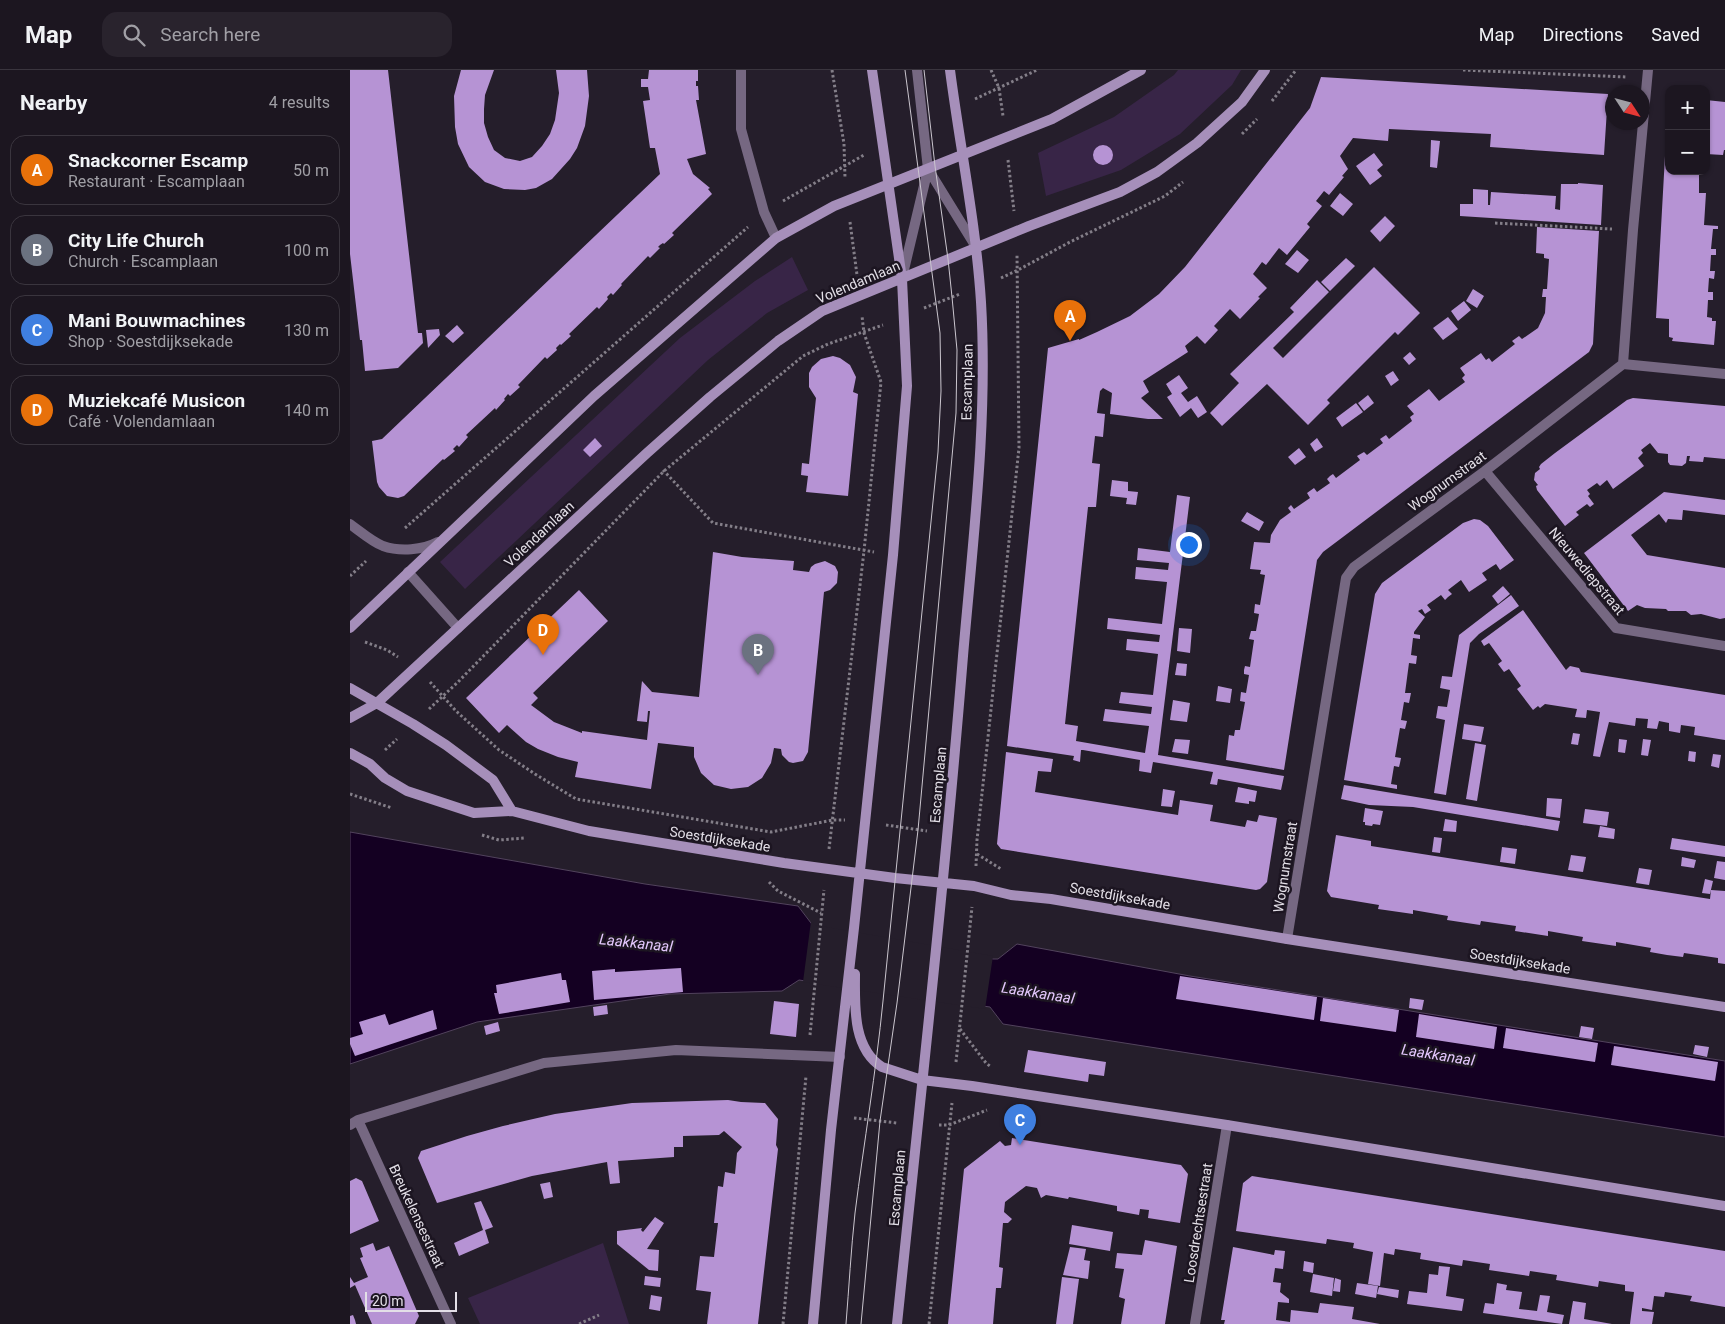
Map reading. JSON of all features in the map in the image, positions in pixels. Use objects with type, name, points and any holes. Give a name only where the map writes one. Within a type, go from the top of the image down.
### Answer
[{"type":"street","points":[[742,70],[741,129],[764,212],[776,238]]},
{"type":"street","name":"Escamplaan","points":[[813,1324],[840,1057],[851,997],[854,928],[893,555],[907,386],[902,278],[872,70]]},
{"type":"street","name":"Escamplaan","points":[[902,278],[928,169],[917,70]]},
{"type":"street","name":"Escamplaan","points":[[897,1324],[948,834],[981,440],[982,333],[976,247],[950,70]]},
{"type":"street","points":[[350,628],[594,396],[776,238],[834,206],[1052,119],[1141,70]]},
{"type":"street","name":"Volendamlaan","points":[[378,703],[647,453],[710,397],[778,341],[822,311],[1016,231],[1120,192],[1157,172],[1197,143],[1242,102],[1265,70]]},
{"type":"street","points":[[1647,74],[1623,364],[1725,374]]},
{"type":"street","name":"Escamplaan","points":[[928,169],[976,247]]},
{"type":"street","name":"Wognumstraat","points":[[1287,939],[1346,578],[1354,567],[1485,471],[1623,364]]},
{"type":"street","name":"Nieuwediepstraat","points":[[1485,471],[1616,628],[1725,646]]},
{"type":"street","points":[[350,524],[368,538],[384,546],[413,549],[428,547],[442,540]]},
{"type":"street","points":[[408,572],[458,628]]},
{"type":"street","points":[[350,688],[446,745],[493,780],[512,811]]},
{"type":"street","points":[[350,718],[378,703]]},
{"type":"street","name":"Soestdijksekade","points":[[350,753],[370,764],[385,778],[407,791],[474,813],[512,811],[589,831],[747,857],[860,874],[974,886],[1011,895],[1051,898],[1287,939],[1725,1007]]},
{"type":"street","points":[[851,997],[857,1027],[865,1048],[876,1064],[887,1070],[922,1080],[1227,1126],[1725,1206]]},
{"type":"street","points":[[354,1122],[544,1063],[676,1050],[840,1057]]},
{"type":"street","name":"Breukelensestraat","points":[[354,1122],[451,1324]]},
{"type":"street","name":"Loosdrechtsestraat","points":[[1195,1324],[1227,1126]]},
{"type":"path","points":[[783,1324],[826,869],[864,551],[881,382],[864,333],[843,166],[844,144],[832,70]]},
{"type":"path","points":[[929,1324],[968,948],[977,840],[1019,448],[1016,231],[999,88],[991,70]]},
{"type":"path","points":[[999,88],[1037,70]]},
{"type":"path","points":[[1463,70],[1647,74]]},
{"type":"path","points":[[350,576],[764,212],[843,166]]},
{"type":"path","points":[[1495,223],[1633,230]]},
{"type":"path","points":[[458,682],[664,471],[803,356],[828,344],[864,333],[1018,270]]},
{"type":"path","points":[[647,453],[712,523],[893,555]]},
{"type":"path","name":"Soestdijksekade","points":[[443,696],[499,750],[576,799],[771,832],[833,820],[866,822],[948,834]]},
{"type":"path","points":[[747,857],[778,891],[822,913]]},
{"type":"path","points":[[960,1028],[986,1063],[992,1068]]},
{"type":"path","points":[[797,1075],[806,1076]]},
{"type":"path","points":[[579,1324],[599,1315]]},
{"type":"shaded area","points":[[1178,70],[1241,70],[1232,85],[1180,134],[1121,170],[1046,196],[1038,153],[1114,117],[1174,75]]},
{"type":"shaded area","points":[[792,257],[808,290],[767,313],[708,360],[465,589],[440,562],[680,338],[755,281]]},
{"type":"shaded area","points":[[603,1243],[629,1324],[480,1324],[468,1298]]},
{"type":"water","name":"Laakkanaal","points":[[350,832],[645,884],[798,906],[814,927],[993,959],[998,959],[1017,944],[1190,976],[1725,1061],[1725,1137],[1003,1024],[990,1007],[799,980],[782,991],[670,994],[477,1022],[350,1064]]},
{"type":"pier","points":[[811,921],[815,925],[993,956],[985,1009],[803,982]]},
{"type":"building","points":[[350,70],[388,70],[418,333],[422,333],[423,343],[398,368],[365,371],[362,340],[360,340],[350,254]]},
{"type":"building","points":[[461,70],[494,70],[485,95],[484,123],[488,137],[494,150],[505,158],[520,161],[532,157],[550,134],[555,120],[559,93],[556,70],[587,70],[589,96],[585,126],[577,148],[552,179],[536,188],[525,190],[504,189],[485,182],[469,167],[458,144],[455,127],[454,96]]},
{"type":"building","points":[[649,70],[698,70],[696,86],[698,86],[699,100],[696,100],[706,154],[687,159],[693,174],[710,188],[708,189],[712,194],[672,233],[674,235],[664,244],[660,245],[658,247],[660,248],[650,258],[648,256],[613,295],[611,293],[607,297],[608,299],[599,309],[597,307],[569,334],[571,336],[556,348],[557,350],[547,359],[545,357],[518,385],[520,387],[510,396],[508,394],[496,410],[495,408],[466,435],[468,437],[459,447],[457,445],[453,449],[455,451],[443,459],[404,496],[398,498],[387,496],[377,482],[372,441],[382,439],[660,174],[655,148],[650,148],[643,101],[650,100],[648,87],[641,87],[641,79],[648,79]]},
{"type":"building","points":[[1321,77],[1605,94],[1604,155],[1490,147],[1491,134],[1389,129],[1388,141],[1353,138],[1340,156],[1348,169],[1329,195],[1324,191],[1316,201],[1322,206],[1307,224],[1310,227],[1287,255],[1279,248],[1266,265],[1262,262],[1253,274],[1267,288],[1258,297],[1260,298],[1240,319],[1230,309],[1214,326],[1218,330],[1205,344],[1197,336],[1185,346],[1188,352],[1143,381],[1149,392],[1141,398],[1163,419],[1110,414],[1112,393],[1103,388],[1100,391],[1097,413],[1105,414],[1103,437],[1095,436],[1092,463],[1100,464],[1096,507],[1088,507],[1065,724],[1078,726],[1076,741],[1145,753],[1149,726],[1103,721],[1105,709],[1151,714],[1152,707],[1119,703],[1121,692],[1153,695],[1158,654],[1126,650],[1127,639],[1159,642],[1160,635],[1107,629],[1108,618],[1162,624],[1167,582],[1135,579],[1136,567],[1168,570],[1169,563],[1137,560],[1138,548],[1170,552],[1177,495],[1190,497],[1158,755],[1284,776],[1281,790],[1218,779],[1217,785],[1210,784],[1213,772],[1153,762],[1151,773],[1139,771],[1140,760],[1083,750],[1081,750],[1080,762],[1073,760],[1074,756],[1007,746],[1048,348],[1079,340],[1130,316],[1159,294],[1185,267],[1310,108]]},
{"type":"building","points":[[1710,100],[1725,102],[1725,150],[1723,155],[1710,154]]},
{"type":"building","points":[[1431,140],[1440,141],[1437,168],[1430,167]]},
{"type":"building","points":[[1103,145],[1110,148],[1113,155],[1110,162],[1103,165],[1096,162],[1093,155],[1096,148]]},
{"type":"building","points":[[1374,153],[1383,165],[1377,170],[1382,176],[1370,185],[1356,166]]},
{"type":"building","points":[[1665,156],[1665,175],[1699,175],[1699,193],[1706,193],[1704,225],[1718,226],[1718,229],[1713,229],[1711,249],[1716,249],[1716,255],[1711,255],[1710,271],[1715,271],[1714,279],[1709,278],[1708,292],[1713,292],[1713,300],[1708,300],[1707,317],[1712,318],[1712,321],[1716,321],[1714,345],[1672,341],[1673,338],[1669,337],[1669,319],[1656,318]]},
{"type":"building","points":[[1561,184],[1603,185],[1601,225],[1460,216],[1460,204],[1473,204],[1473,189],[1488,190],[1488,205],[1490,205],[1491,192],[1556,196],[1555,209],[1560,210]]},
{"type":"building","points":[[1340,193],[1353,204],[1343,216],[1330,206]]},
{"type":"building","points":[[1385,216],[1395,226],[1380,242],[1370,231]]},
{"type":"building","points":[[1537,227],[1599,231],[1593,344],[1589,352],[1323,552],[1317,560],[1284,770],[1226,760],[1229,735],[1234,736],[1235,730],[1240,730],[1245,702],[1240,701],[1241,692],[1246,693],[1249,675],[1244,674],[1244,670],[1245,666],[1250,667],[1254,640],[1249,639],[1251,631],[1256,631],[1259,614],[1254,613],[1255,604],[1260,605],[1265,575],[1260,574],[1261,570],[1250,569],[1254,542],[1270,543],[1271,535],[1280,520],[1291,512],[1288,508],[1291,505],[1294,509],[1310,498],[1307,493],[1314,488],[1317,492],[1330,483],[1327,479],[1330,476],[1333,474],[1336,478],[1360,460],[1357,456],[1364,452],[1367,455],[1383,443],[1380,439],[1386,435],[1389,439],[1412,421],[1410,417],[1414,414],[1407,406],[1429,389],[1439,401],[1465,382],[1462,378],[1465,375],[1460,368],[1481,353],[1486,360],[1489,358],[1492,362],[1515,344],[1512,341],[1519,336],[1522,339],[1538,328],[1545,313],[1546,297],[1542,297],[1543,289],[1547,289],[1549,259],[1544,258],[1544,254],[1536,253]]},
{"type":"building","points":[[1297,250],[1309,260],[1298,273],[1285,264]]},
{"type":"building","points":[[1346,258],[1355,266],[1330,291],[1321,282]]},
{"type":"building","points":[[1374,267],[1420,313],[1398,335],[1395,332],[1327,400],[1330,403],[1308,425],[1267,384],[1222,426],[1210,413],[1239,383],[1230,374],[1294,312],[1290,308],[1317,280],[1329,292],[1273,348],[1283,358]]},
{"type":"building","points":[[1473,289],[1484,296],[1477,308],[1466,301]]},
{"type":"building","points":[[1464,301],[1471,310],[1458,321],[1451,311]]},
{"type":"building","points":[[1448,317],[1458,329],[1443,340],[1433,328]]},
{"type":"building","points":[[457,325],[464,333],[453,343],[445,336]]},
{"type":"building","points":[[439,329],[440,335],[428,348],[426,330]]},
{"type":"building","points":[[1410,352],[1416,359],[1409,365],[1403,358]]},
{"type":"building","points":[[833,356],[840,358],[850,365],[856,377],[853,392],[858,394],[848,496],[806,492],[808,476],[801,475],[802,463],[809,464],[816,398],[809,387],[809,373],[812,367],[821,359]]},
{"type":"building","points":[[1393,371],[1399,380],[1391,386],[1385,376]]},
{"type":"building","points":[[1179,375],[1188,388],[1181,393],[1188,402],[1197,396],[1207,412],[1198,418],[1191,408],[1180,417],[1167,397],[1172,394],[1166,384]]},
{"type":"building","points":[[1368,395],[1374,403],[1364,411],[1358,403]]},
{"type":"building","points":[[1633,398],[1725,406],[1725,459],[1704,457],[1703,462],[1689,461],[1690,456],[1687,456],[1686,463],[1682,466],[1670,465],[1668,454],[1658,453],[1650,443],[1641,450],[1643,453],[1638,458],[1644,466],[1613,489],[1607,480],[1600,486],[1597,483],[1587,490],[1590,494],[1588,496],[1594,504],[1590,507],[1587,504],[1576,512],[1579,515],[1565,526],[1537,490],[1536,486],[1538,485],[1534,480],[1535,473],[1540,469],[1541,464],[1555,453],[1627,400]]},
{"type":"building","points":[[1356,403],[1363,412],[1342,427],[1336,418]]},
{"type":"building","points":[[595,438],[602,446],[590,457],[583,450]]},
{"type":"building","points":[[1317,438],[1323,447],[1315,452],[1310,444]]},
{"type":"building","points":[[1299,448],[1306,457],[1295,465],[1288,457]]},
{"type":"building","points":[[1112,480],[1128,482],[1128,491],[1138,492],[1136,505],[1126,504],[1127,498],[1110,496]]},
{"type":"building","points":[[1664,492],[1725,500],[1725,515],[1683,510],[1682,520],[1668,519],[1666,523],[1659,514],[1631,535],[1647,555],[1725,568],[1725,618],[1720,619],[1701,614],[1691,615],[1686,611],[1668,611],[1666,609],[1645,608],[1637,605],[1628,611],[1584,553]]},
{"type":"building","points":[[1247,512],[1264,522],[1259,531],[1241,521]]},
{"type":"building","points":[[1474,519],[1480,520],[1488,526],[1514,560],[1500,570],[1496,564],[1482,573],[1487,580],[1469,592],[1461,580],[1448,590],[1452,594],[1445,600],[1441,595],[1427,605],[1431,610],[1425,614],[1422,609],[1418,611],[1425,617],[1414,632],[1414,634],[1420,635],[1420,639],[1413,638],[1411,655],[1417,656],[1416,664],[1409,663],[1405,693],[1411,693],[1409,703],[1404,702],[1401,720],[1407,721],[1405,729],[1400,728],[1395,757],[1401,758],[1399,767],[1394,766],[1391,784],[1397,785],[1397,789],[1344,780],[1375,594],[1382,583],[1463,523]]},
{"type":"building","points":[[713,552],[742,557],[794,561],[793,570],[809,572],[815,564],[825,561],[835,566],[838,572],[837,583],[830,590],[824,592],[808,752],[803,761],[789,762],[782,755],[781,749],[774,748],[771,763],[762,778],[748,787],[731,789],[714,785],[701,773],[694,757],[694,747],[658,743],[651,789],[575,777],[578,762],[538,749],[526,742],[507,725],[499,733],[466,698],[579,590],[608,621],[533,693],[538,698],[531,705],[554,722],[582,733],[582,731],[647,740],[650,711],[648,711],[647,722],[637,721],[642,681],[652,692],[699,697]]},
{"type":"building","points":[[1503,586],[1510,594],[1498,604],[1492,596]]},
{"type":"building","points":[[1511,595],[1519,606],[1479,634],[1470,643],[1446,795],[1434,793],[1445,720],[1436,718],[1438,706],[1447,707],[1450,690],[1440,688],[1442,676],[1452,677],[1459,635]]},
{"type":"building","points":[[1523,610],[1566,670],[1570,666],[1579,668],[1581,672],[1725,695],[1725,740],[1694,735],[1695,727],[1681,725],[1680,733],[1669,731],[1669,723],[1659,721],[1657,729],[1647,728],[1648,719],[1636,718],[1635,726],[1609,722],[1600,757],[1593,756],[1600,712],[1587,710],[1586,718],[1575,717],[1577,709],[1545,704],[1533,710],[1517,689],[1521,686],[1509,669],[1504,672],[1498,664],[1502,661],[1489,643],[1484,646],[1481,641]]},
{"type":"building","points":[[1179,628],[1192,629],[1190,653],[1177,651]]},
{"type":"building","points":[[1177,663],[1187,664],[1186,676],[1175,675]]},
{"type":"building","points":[[1218,686],[1232,689],[1230,703],[1216,701]]},
{"type":"building","points":[[1173,700],[1190,703],[1187,722],[1170,720]]},
{"type":"building","points":[[1464,724],[1484,727],[1481,742],[1462,739]]},
{"type":"building","points":[[1573,733],[1580,734],[1578,745],[1571,744]]},
{"type":"building","points":[[1175,739],[1190,740],[1188,754],[1172,752]]},
{"type":"building","points":[[1619,739],[1627,740],[1625,753],[1618,752]]},
{"type":"building","points":[[1643,739],[1651,740],[1648,756],[1641,755]]},
{"type":"building","points":[[1475,743],[1486,745],[1477,801],[1466,799]]},
{"type":"building","points":[[1689,751],[1696,752],[1695,762],[1688,761]]},
{"type":"building","points":[[1006,752],[1053,759],[1051,772],[1038,771],[1035,792],[1178,815],[1180,800],[1213,805],[1210,821],[1245,827],[1247,820],[1257,822],[1259,815],[1277,818],[1267,882],[1260,889],[1256,890],[1001,849],[997,844]]},
{"type":"building","points":[[1713,754],[1721,755],[1719,768],[1711,766]]},
{"type":"building","points":[[1344,785],[1560,821],[1558,831],[1413,807],[1369,805],[1341,799]]},
{"type":"building","points":[[1238,787],[1257,791],[1255,802],[1249,801],[1249,804],[1235,802]]},
{"type":"building","points":[[1163,789],[1175,791],[1172,807],[1161,806]]},
{"type":"building","points":[[1547,798],[1562,799],[1560,818],[1546,816]]},
{"type":"building","points":[[1365,808],[1383,811],[1380,825],[1365,825],[1365,822],[1363,822]]},
{"type":"building","points":[[1585,809],[1609,812],[1607,826],[1583,823]]},
{"type":"building","points":[[1445,819],[1457,821],[1456,832],[1443,831]]},
{"type":"building","points":[[1600,826],[1615,829],[1614,839],[1598,837]]},
{"type":"building","points":[[1336,835],[1371,841],[1371,846],[1710,899],[1711,890],[1725,891],[1725,964],[1718,963],[1718,958],[1684,953],[1683,957],[1667,955],[1650,952],[1651,948],[1616,942],[1616,946],[1582,941],[1583,937],[1548,931],[1548,936],[1515,931],[1516,926],[1481,921],[1480,925],[1447,920],[1448,916],[1413,910],[1413,914],[1378,909],[1379,905],[1331,897],[1327,891]]},
{"type":"building","points":[[1434,837],[1442,838],[1440,853],[1432,852]]},
{"type":"building","points":[[1672,838],[1725,846],[1725,857],[1670,849]]},
{"type":"building","points":[[1502,847],[1517,849],[1515,864],[1500,862]]},
{"type":"building","points":[[1571,855],[1586,857],[1583,872],[1568,870]]},
{"type":"building","points":[[1682,857],[1696,860],[1694,868],[1681,866]]},
{"type":"building","points":[[1717,861],[1725,862],[1725,880],[1714,878]]},
{"type":"building","points":[[1639,868],[1652,870],[1649,885],[1636,883]]},
{"type":"building","points":[[1705,879],[1713,881],[1710,894],[1702,893]]},
{"type":"building","points":[[681,968],[683,992],[594,1000],[592,971],[615,969],[615,972]]},
{"type":"building","points":[[561,973],[562,980],[566,980],[570,1002],[499,1014],[494,993],[497,993],[496,985]]},
{"type":"building","points":[[1180,976],[1317,997],[1314,1020],[1176,999]]},
{"type":"building","points":[[1323,998],[1399,1010],[1396,1032],[1320,1021]]},
{"type":"building","points":[[1410,998],[1424,1000],[1422,1010],[1409,1008]]},
{"type":"building","points":[[774,1001],[799,1004],[796,1037],[770,1034]]},
{"type":"building","points":[[607,1005],[608,1014],[594,1016],[593,1007]]},
{"type":"building","points":[[433,1010],[437,1029],[355,1056],[350,1044],[350,1038],[363,1034],[359,1022],[385,1014],[389,1025]]},
{"type":"building","points":[[1419,1014],[1497,1027],[1494,1049],[1416,1037]]},
{"type":"building","points":[[498,1022],[500,1031],[486,1035],[484,1026]]},
{"type":"building","points":[[1581,1026],[1594,1028],[1592,1039],[1579,1037]]},
{"type":"building","points":[[1506,1028],[1598,1043],[1595,1062],[1503,1048]]},
{"type":"building","points":[[1695,1045],[1709,1047],[1707,1057],[1693,1054]]},
{"type":"building","points":[[1614,1046],[1718,1062],[1715,1081],[1611,1065]]},
{"type":"building","points":[[1028,1050],[1106,1062],[1104,1076],[1089,1074],[1088,1082],[1024,1072]]},
{"type":"building","points":[[728,1100],[765,1103],[778,1119],[776,1145],[778,1149],[758,1324],[707,1324],[711,1292],[696,1290],[700,1256],[714,1257],[718,1223],[714,1223],[718,1186],[723,1187],[725,1172],[735,1174],[737,1153],[742,1147],[724,1131],[719,1135],[683,1136],[683,1147],[674,1147],[674,1157],[618,1161],[620,1183],[610,1184],[607,1162],[532,1176],[437,1203],[418,1158],[421,1151],[467,1136],[555,1114],[632,1103]]},
{"type":"building","points":[[1012,1138],[1181,1165],[1188,1174],[1180,1223],[1148,1218],[1149,1210],[1140,1209],[1139,1215],[1117,1211],[1117,1206],[1069,1197],[1068,1199],[1046,1195],[1041,1198],[1037,1188],[1026,1186],[1005,1202],[1004,1212],[1012,1219],[1008,1223],[1003,1223],[999,1267],[1003,1268],[1001,1288],[996,1288],[993,1324],[948,1324],[964,1169],[1000,1141],[1005,1146],[1011,1145]]},
{"type":"building","points":[[1252,1176],[1725,1251],[1725,1307],[1690,1301],[1692,1296],[1665,1292],[1664,1297],[1654,1296],[1652,1310],[1642,1308],[1642,1311],[1654,1312],[1652,1324],[1630,1324],[1634,1292],[1625,1291],[1625,1285],[1599,1281],[1598,1287],[1556,1280],[1557,1275],[1530,1271],[1529,1276],[1489,1270],[1490,1264],[1463,1260],[1462,1266],[1420,1259],[1421,1253],[1395,1249],[1394,1255],[1384,1253],[1380,1286],[1368,1284],[1373,1252],[1353,1248],[1354,1243],[1327,1239],[1326,1244],[1236,1231],[1243,1183]]},
{"type":"building","points":[[356,1178],[362,1181],[379,1221],[350,1234],[350,1181]]},
{"type":"building","points":[[550,1182],[553,1197],[544,1199],[540,1184]]},
{"type":"building","points":[[481,1201],[493,1227],[485,1230],[489,1243],[459,1256],[454,1243],[483,1230],[474,1203]]},
{"type":"building","points":[[655,1217],[664,1223],[647,1249],[659,1250],[658,1271],[649,1270],[617,1244],[617,1231],[642,1228],[643,1232]]},
{"type":"building","points":[[1072,1225],[1113,1232],[1110,1251],[1069,1244]]},
{"type":"building","points":[[1145,1240],[1177,1246],[1165,1324],[1121,1324],[1125,1299],[1119,1297],[1124,1269],[1115,1268],[1117,1253],[1142,1255]]},
{"type":"building","points":[[373,1243],[376,1251],[389,1246],[419,1316],[415,1324],[372,1324],[355,1285],[350,1288],[350,1277],[354,1283],[368,1277],[360,1258],[363,1257],[360,1248]]},
{"type":"building","points":[[1070,1247],[1086,1249],[1084,1260],[1090,1261],[1088,1279],[1063,1275]]},
{"type":"building","points":[[1233,1247],[1274,1255],[1275,1250],[1285,1251],[1283,1269],[1275,1268],[1273,1282],[1281,1283],[1280,1292],[1289,1299],[1289,1303],[1278,1302],[1276,1320],[1290,1322],[1291,1310],[1318,1313],[1320,1303],[1354,1307],[1352,1319],[1380,1324],[1224,1324],[1225,1320],[1221,1320]]},
{"type":"building","points":[[1304,1261],[1314,1263],[1313,1273],[1303,1271]]},
{"type":"building","points":[[1439,1266],[1450,1267],[1446,1296],[1464,1299],[1462,1311],[1407,1304],[1409,1291],[1427,1293],[1429,1274],[1438,1275]]},
{"type":"building","points":[[1313,1274],[1334,1278],[1332,1296],[1310,1292]]},
{"type":"building","points":[[645,1276],[661,1278],[660,1287],[644,1285]]},
{"type":"building","points":[[1062,1277],[1079,1279],[1073,1324],[1056,1324]]},
{"type":"building","points":[[1335,1278],[1341,1280],[1340,1292],[1333,1291]]},
{"type":"building","points":[[1357,1283],[1378,1286],[1376,1298],[1355,1294]]},
{"type":"building","points":[[1497,1283],[1507,1285],[1506,1290],[1522,1292],[1519,1309],[1537,1311],[1540,1295],[1550,1296],[1547,1312],[1564,1315],[1562,1324],[1483,1313],[1485,1303],[1494,1304]]},
{"type":"building","points":[[1379,1287],[1399,1290],[1398,1298],[1377,1294]]},
{"type":"building","points":[[651,1295],[662,1297],[660,1311],[649,1309]]},
{"type":"building","points":[[1573,1301],[1586,1303],[1584,1319],[1612,1324],[1569,1324]]},
{"type":"building","points":[[353,1315],[356,1324],[350,1324],[350,1316]]},
{"type":"tram line","points":[[846,1324],[855,1213],[883,1001],[938,452],[941,391],[940,333],[905,70]]},
{"type":"tram line","points":[[861,1324],[880,1121],[897,1003],[918,830],[956,413],[957,350],[948,259],[924,70]]},
{"type":"place","name":"Snackcorner Escamp","points":[[1070,341]]},
{"type":"place","name":"Muziekcafé Musicon","points":[[543,655]]},
{"type":"place","name":"City Life Church","points":[[758,675]]},
{"type":"place","name":"Mani Bouwmachines","points":[[1020,1145]]}]
